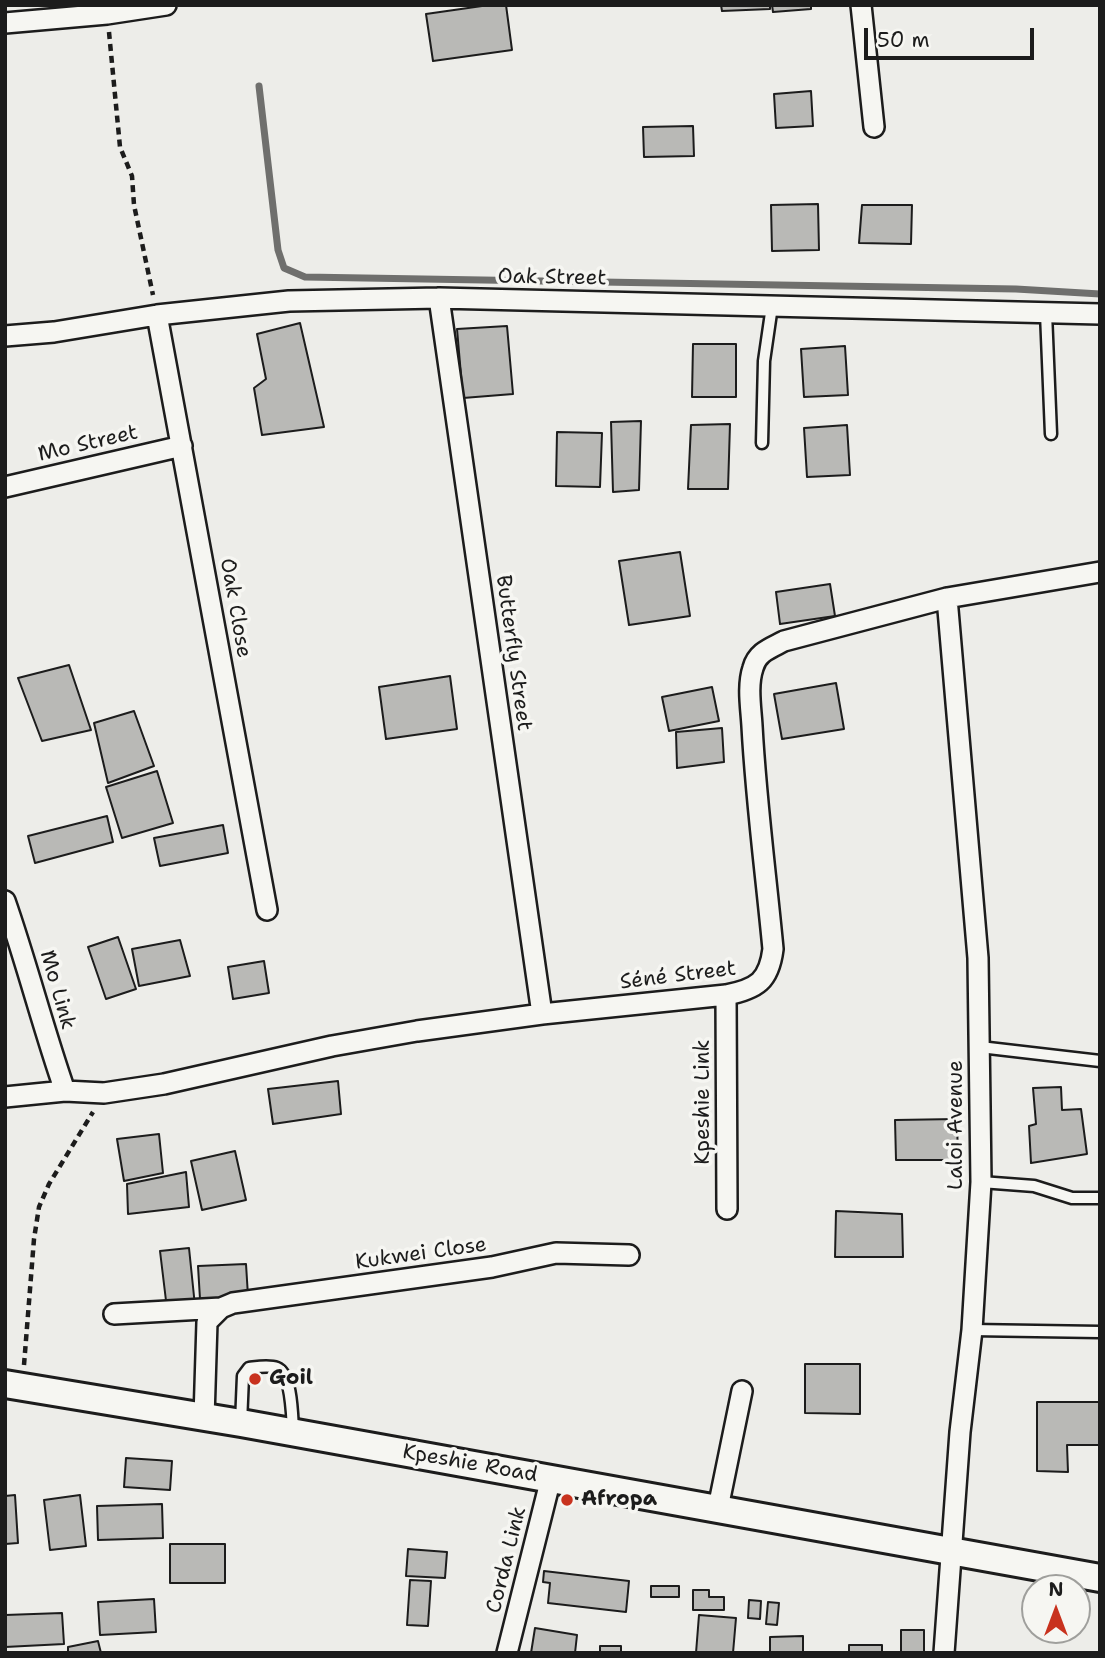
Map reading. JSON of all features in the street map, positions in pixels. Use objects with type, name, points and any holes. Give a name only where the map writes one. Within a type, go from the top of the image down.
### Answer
[{"type":"street","points":[[5,23],[107,14],[166,5]]},
{"type":"street","points":[[861,5],[874,127]]},
{"type":"street","name":"Oak Street","points":[[5,336],[54,332],[157,315],[289,301],[439,298],[1100,314]]},
{"type":"street","name":"Butterfly Street","points":[[439,298],[542,1014]]},
{"type":"street","name":"Oak Close","points":[[157,315],[267,909]]},
{"type":"street","name":"Mo Street","points":[[5,487],[182,446]]},
{"type":"street","name":"Séné Street","points":[[5,1097],[65,1091],[104,1093],[164,1084],[332,1046],[417,1031],[542,1014],[726,995],[748,990],[769,973],[774,949],[750,683],[757,657],[784,641],[947,598],[1100,572]]},
{"type":"street","name":"Laloi Avenue","points":[[944,1653],[960,1432],[972,1330],[981,1182],[978,958],[947,598]]},
{"type":"street","name":"Mo Link","points":[[5,901],[25,958],[50,1051],[65,1091]]},
{"type":"street","name":"Kpeshie Link","points":[[726,995],[727,1209]]},
{"type":"street","name":"Kukwei Close","points":[[114,1314],[221,1308],[233,1303],[492,1267],[556,1253],[629,1255]]},
{"type":"street","points":[[204,1418],[207,1322],[221,1308]]},
{"type":"street","name":"Kpeshie Road","points":[[14,1385],[551,1478],[1100,1578]]},
{"type":"street","points":[[718,1508],[742,1391]]},
{"type":"street","name":"Corda Link","points":[[508,1653],[551,1478]]},
{"type":"lane","points":[[762,443],[764,361],[772,306]]},
{"type":"lane","points":[[1046,313],[1051,434]]},
{"type":"lane","points":[[980,1047],[1100,1061]]},
{"type":"lane","points":[[981,1182],[1034,1186],[1072,1198],[1100,1198]]},
{"type":"lane","points":[[972,1330],[1100,1332]]},
{"type":"lane","points":[[241,1423],[243,1377],[249,1368],[269,1366],[279,1368],[287,1378],[294,1433]]},
{"type":"path","points":[[107,14],[120,147],[132,176],[134,205],[157,315]]},
{"type":"path","points":[[14,1385],[39,1208],[49,1184],[104,1093]]},
{"type":"building","points":[[506,5],[512,50],[433,61],[426,14]]},
{"type":"building","points":[[721,5],[770,5],[770,9],[722,11]]},
{"type":"building","points":[[772,5],[811,5],[811,9],[773,12]]},
{"type":"building","points":[[811,91],[813,126],[776,128],[774,94]]},
{"type":"building","points":[[693,126],[694,156],[644,157],[643,127]]},
{"type":"building","points":[[818,204],[819,250],[772,251],[771,205]]},
{"type":"building","points":[[862,205],[912,205],[911,244],[859,243]]},
{"type":"building","points":[[300,323],[324,427],[262,435],[254,388],[266,379],[257,334]]},
{"type":"building","points":[[507,326],[513,394],[463,398],[457,329]]},
{"type":"building","points":[[693,344],[736,344],[736,397],[692,397]]},
{"type":"building","points":[[845,346],[848,395],[804,397],[801,349]]},
{"type":"building","points":[[641,421],[639,490],[613,492],[611,422]]},
{"type":"building","points":[[730,424],[728,489],[688,489],[691,425]]},
{"type":"building","points":[[847,425],[850,475],[807,477],[804,428]]},
{"type":"building","points":[[557,432],[602,433],[600,487],[556,486]]},
{"type":"building","points":[[680,552],[690,616],[629,625],[619,561]]},
{"type":"building","points":[[830,584],[835,616],[780,624],[776,592]]},
{"type":"building","points":[[69,665],[91,730],[42,741],[18,678]]},
{"type":"building","points":[[450,676],[457,729],[386,739],[379,687]]},
{"type":"building","points":[[836,683],[844,729],[782,739],[774,694]]},
{"type":"building","points":[[712,687],[719,721],[669,731],[662,697]]},
{"type":"building","points":[[134,711],[154,766],[108,783],[94,723]]},
{"type":"building","points":[[722,728],[724,762],[677,768],[676,732]]},
{"type":"building","points":[[157,771],[173,823],[122,838],[106,787]]},
{"type":"building","points":[[107,816],[113,842],[35,863],[28,836]]},
{"type":"building","points":[[223,825],[228,853],[160,866],[154,838]]},
{"type":"building","points":[[118,937],[136,989],[106,999],[88,947]]},
{"type":"building","points":[[180,940],[190,976],[139,986],[132,949]]},
{"type":"building","points":[[264,961],[269,993],[233,999],[228,967]]},
{"type":"building","points":[[338,1081],[341,1114],[273,1124],[268,1089]]},
{"type":"building","points":[[1061,1087],[1062,1110],[1081,1109],[1087,1154],[1031,1163],[1029,1126],[1036,1124],[1033,1088]]},
{"type":"building","points":[[957,1119],[958,1160],[896,1160],[895,1120]]},
{"type":"building","points":[[159,1134],[163,1173],[124,1181],[117,1139]]},
{"type":"building","points":[[235,1151],[246,1200],[202,1210],[191,1161]]},
{"type":"building","points":[[186,1172],[189,1207],[128,1214],[127,1184]]},
{"type":"building","points":[[836,1211],[902,1214],[903,1257],[835,1257]]},
{"type":"building","points":[[189,1248],[195,1306],[167,1309],[160,1251]]},
{"type":"building","points":[[246,1264],[248,1296],[200,1299],[198,1266]]},
{"type":"building","points":[[805,1364],[860,1364],[860,1414],[805,1413]]},
{"type":"building","points":[[1037,1402],[1100,1402],[1100,1445],[1067,1445],[1068,1472],[1037,1471]]},
{"type":"building","points":[[126,1458],[172,1461],[170,1490],[124,1487]]},
{"type":"building","points":[[15,1495],[18,1543],[5,1544],[5,1496]]},
{"type":"building","points":[[80,1495],[86,1546],[50,1550],[44,1500]]},
{"type":"building","points":[[162,1504],[163,1538],[98,1540],[97,1506]]},
{"type":"building","points":[[170,1544],[225,1544],[225,1583],[170,1583]]},
{"type":"building","points":[[408,1549],[447,1552],[445,1578],[406,1576]]},
{"type":"building","points":[[544,1571],[629,1581],[626,1612],[548,1603],[550,1583],[543,1582]]},
{"type":"building","points":[[410,1580],[431,1581],[428,1626],[407,1625]]},
{"type":"building","points":[[651,1586],[679,1586],[679,1597],[651,1597]]},
{"type":"building","points":[[693,1590],[709,1590],[709,1597],[724,1597],[724,1610],[693,1610]]},
{"type":"building","points":[[154,1599],[156,1632],[100,1635],[98,1602]]},
{"type":"building","points":[[749,1600],[761,1601],[760,1619],[748,1618]]},
{"type":"building","points":[[768,1602],[779,1603],[777,1625],[766,1624]]},
{"type":"building","points":[[62,1613],[64,1644],[5,1647],[5,1615]]},
{"type":"building","points":[[699,1615],[736,1618],[733,1653],[696,1653]]},
{"type":"building","points":[[535,1628],[577,1635],[575,1653],[531,1653]]},
{"type":"building","points":[[901,1630],[924,1630],[924,1653],[901,1653]]},
{"type":"building","points":[[803,1636],[803,1653],[770,1653],[770,1637]]},
{"type":"building","points":[[98,1641],[101,1653],[68,1653],[68,1647]]},
{"type":"building","points":[[849,1645],[882,1645],[882,1653],[849,1653]]},
{"type":"building","points":[[600,1646],[621,1646],[621,1653],[600,1653]]},
{"type":"waterway","points":[[259,86],[278,250],[284,268],[305,277],[1016,289],[1100,294]]},
{"type":"place","name":"Goil","points":[[255,1379]]},
{"type":"place","name":"Afropa","points":[[567,1500]]}]
